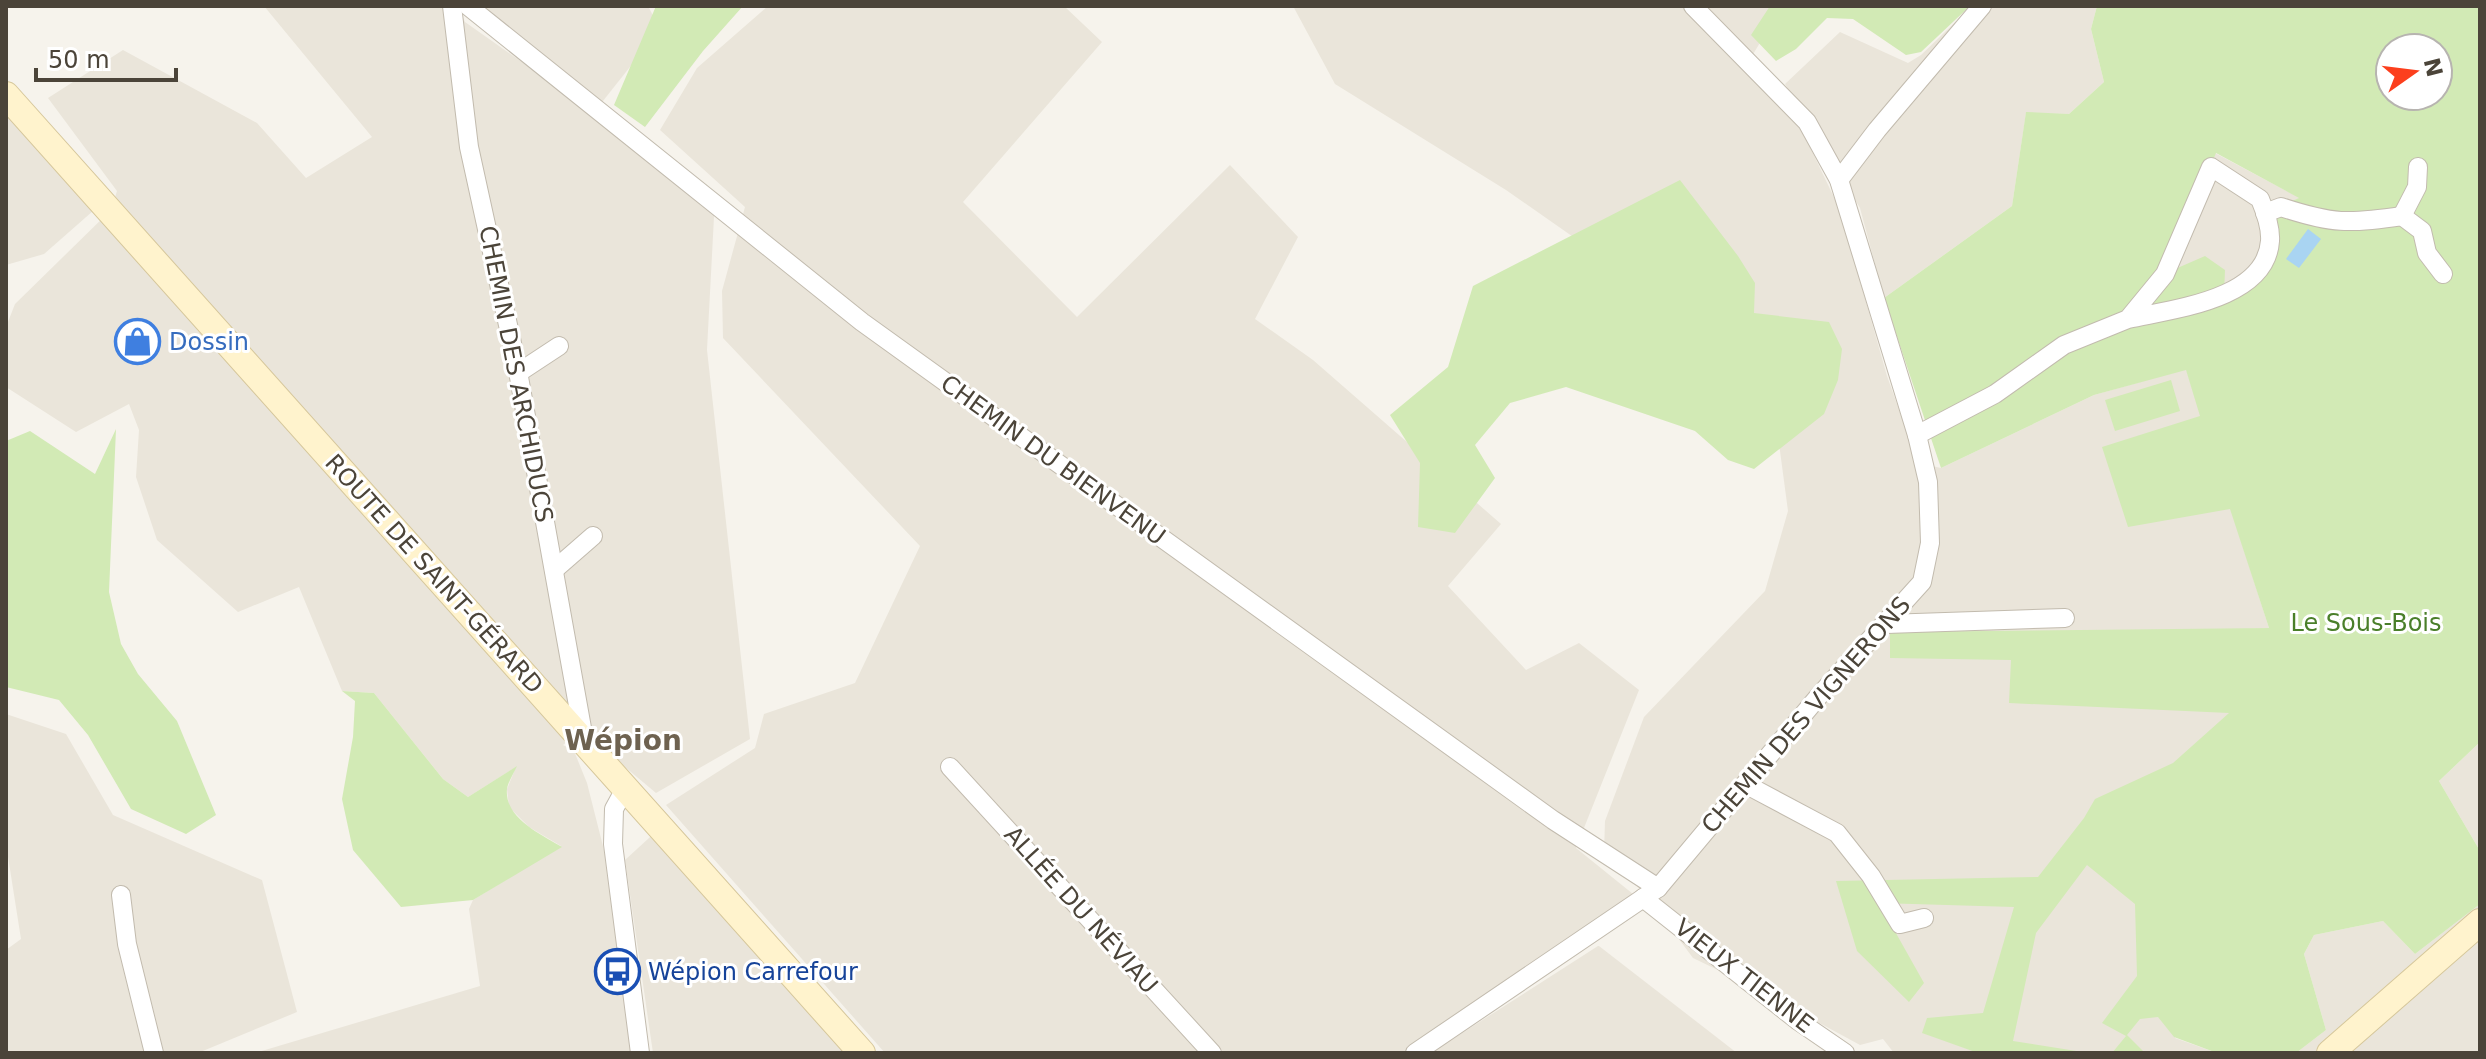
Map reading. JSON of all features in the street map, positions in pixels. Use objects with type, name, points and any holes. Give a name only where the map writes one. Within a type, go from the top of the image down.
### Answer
[{"type":"main road","name":"ROUTE DE SAINT-GÉRARD","points":[[6,95],[862,1053]]},
{"type":"main road","points":[[2330,1053],[2480,922]]},
{"type":"street","name":"CHEMIN DES ARCHIDUCS","points":[[452,6],[469,147],[518,373],[584,742]]},
{"type":"street","name":"CHEMIN DU BIENVENU","points":[[468,6],[862,322],[1651,893]]},
{"type":"street","name":"CHEMIN DES VIGNERONS","points":[[1415,1053],[1651,893],[1818,697],[1922,582],[1930,543],[1928,482],[1917,435],[1839,180],[1807,122],[1693,6]]},
{"type":"street","points":[[1839,180],[1982,6]]},
{"type":"street","points":[[1917,435],[1995,394],[2064,345],[2128,319],[2224,296],[2255,275],[2270,241],[2260,199],[2211,167],[2165,274],[2128,319]]},
{"type":"street","points":[[2402,216],[2417,187],[2418,167]]},
{"type":"street","points":[[2265,213],[2281,207],[2341,223],[2402,216],[2422,231],[2427,253],[2443,274]]},
{"type":"street","points":[[518,373],[559,346]]},
{"type":"street","points":[[554,570],[593,536]]},
{"type":"street","points":[[1886,624],[2065,618]]},
{"type":"street","name":"ALLÉE DU NÉVIAU","points":[[950,767],[1212,1053]]},
{"type":"street","points":[[1745,784],[1837,833],[1871,876],[1900,924],[1924,918]]},
{"type":"street","points":[[626,787],[614,809],[613,844],[640,1053]]},
{"type":"street","name":"VIEUX TIENNE","points":[[1651,893],[1797,1020],[1845,1053]]},
{"type":"street","points":[[121,895],[127,944],[154,1053]]},
{"type":"shaded area","points":[[264,6],[457,6],[465,22],[715,198],[707,350],[750,739],[656,793],[581,730],[563,745],[574,751],[587,783],[608,866],[633,1053],[255,1053],[480,986],[469,909],[473,900],[561,846],[529,827],[509,807],[507,789],[516,767],[468,797],[443,779],[374,693],[342,691],[299,587],[238,612],[157,540],[136,477],[139,430],[129,404],[76,432],[6,387],[6,327],[15,304],[111,210],[117,191],[48,98],[123,50],[257,123],[306,178],[372,137]]},
{"type":"shaded area","points":[[481,6],[648,6],[660,29],[599,106]]},
{"type":"shaded area","points":[[768,6],[1064,6],[1102,42],[963,202],[1077,317],[1230,165],[1298,237],[1255,319],[1313,360],[1501,524],[1448,586],[1526,670],[1579,643],[1639,690],[1576,848],[1633,894],[1459,1020],[1402,1053],[885,1053],[666,805],[755,748],[764,714],[855,683],[920,546],[723,338],[722,291],[745,207],[660,130],[697,68]]},
{"type":"shaded area","points":[[1293,6],[1782,6],[1749,61],[1800,126],[1840,210],[1887,376],[1918,463],[1941,468],[2094,395],[2186,369],[2269,628],[2244,629],[2175,1038],[2217,1053],[1894,1053],[1883,1039],[1860,1045],[1693,958],[1649,899],[1604,852],[1605,821],[1644,717],[1765,591],[1788,511],[1768,361],[1619,269],[1506,190],[1335,84]]},
{"type":"shaded area","points":[[1972,6],[2097,6],[2091,29],[2104,82],[2069,114],[2026,113],[2012,206],[1884,298],[1860,208],[1785,84],[1840,32],[1908,63],[1921,55]]},
{"type":"shaded area","points":[[6,83],[110,196],[44,254],[6,265]]},
{"type":"shaded area","points":[[2215,153],[2300,198],[2265,213],[2265,258],[2224,296],[2165,274]]},
{"type":"shaded area","points":[[6,714],[66,734],[113,815],[262,880],[297,1012],[198,1053],[6,1053],[6,950],[21,939],[6,844]]},
{"type":"shaded area","points":[[2480,742],[2480,851],[2439,781]]},
{"type":"shaded area","points":[[661,827],[868,1053],[653,1053],[625,860]]},
{"type":"shaded area","points":[[2480,904],[2480,1053],[2296,1053],[2326,1030],[2304,954],[2314,935],[2383,921],[2415,954]]},
{"type":"shaded area","points":[[1598,946],[1737,1053],[1431,1053]]},
{"type":"green space","points":[[656,6],[743,6],[703,51],[645,127],[614,105]]},
{"type":"green space","points":[[1770,6],[1970,6],[1921,52],[1906,55],[1853,19],[1827,18],[1796,49],[1776,61],[1751,35]]},
{"type":"green space","name":"Le Sous-Bois","points":[[2097,6],[2480,6],[2480,742],[2439,781],[2480,851],[2480,904],[2415,954],[2383,921],[2314,935],[2304,954],[2326,1030],[2296,1053],[2217,1053],[2174,1037],[2158,1017],[2140,1019],[2127,1035],[2145,1053],[2112,1053],[2126,1036],[2102,1023],[2137,976],[2135,904],[2087,865],[2036,933],[2013,1041],[2089,1053],[1978,1053],[1922,1033],[1927,1018],[1983,1013],[2014,907],[1879,903],[1924,983],[1909,1002],[1857,951],[1836,881],[2038,877],[2095,799],[2173,763],[2229,713],[2009,703],[2011,660],[1890,658],[1890,632],[2269,628],[2230,509],[2128,527],[2102,447],[2200,416],[2186,370],[2094,395],[1941,468],[1884,298],[2012,206],[2026,112],[2069,114],[2104,82],[2091,29]],"holes":[[[2216,153],[2299,198],[2265,213],[2265,258],[2224,295],[2225,270],[2205,256],[2166,273]]]},
{"type":"green space","points":[[1680,180],[1755,283],[1754,313],[1829,322],[1842,349],[1838,380],[1824,414],[1754,469],[1728,460],[1695,431],[1566,387],[1510,403],[1475,445],[1495,478],[1455,533],[1418,527],[1420,463],[1390,415],[1448,367],[1473,286]]},
{"type":"green space","points":[[2171,380],[2180,411],[2115,431],[2105,400]]},
{"type":"green space","points":[[116,429],[109,592],[121,644],[138,674],[177,721],[216,815],[186,834],[131,809],[88,735],[59,700],[6,687],[6,441],[30,431],[95,474]]},
{"type":"green space","points":[[342,691],[374,693],[443,779],[468,797],[517,766],[507,789],[512,809],[535,831],[562,847],[473,900],[401,907],[353,850],[342,799],[353,737],[355,701]]},
{"type":"water","points":[[2308,229],[2321,239],[2299,268],[2286,259]]},
{"type":"place","name":"Dossin","points":[[138,342]]},
{"type":"place","name":"Wépion Carrefour","points":[[617,972]]},
{"type":"district","name":"Wépion","points":[[623,740]]}]
